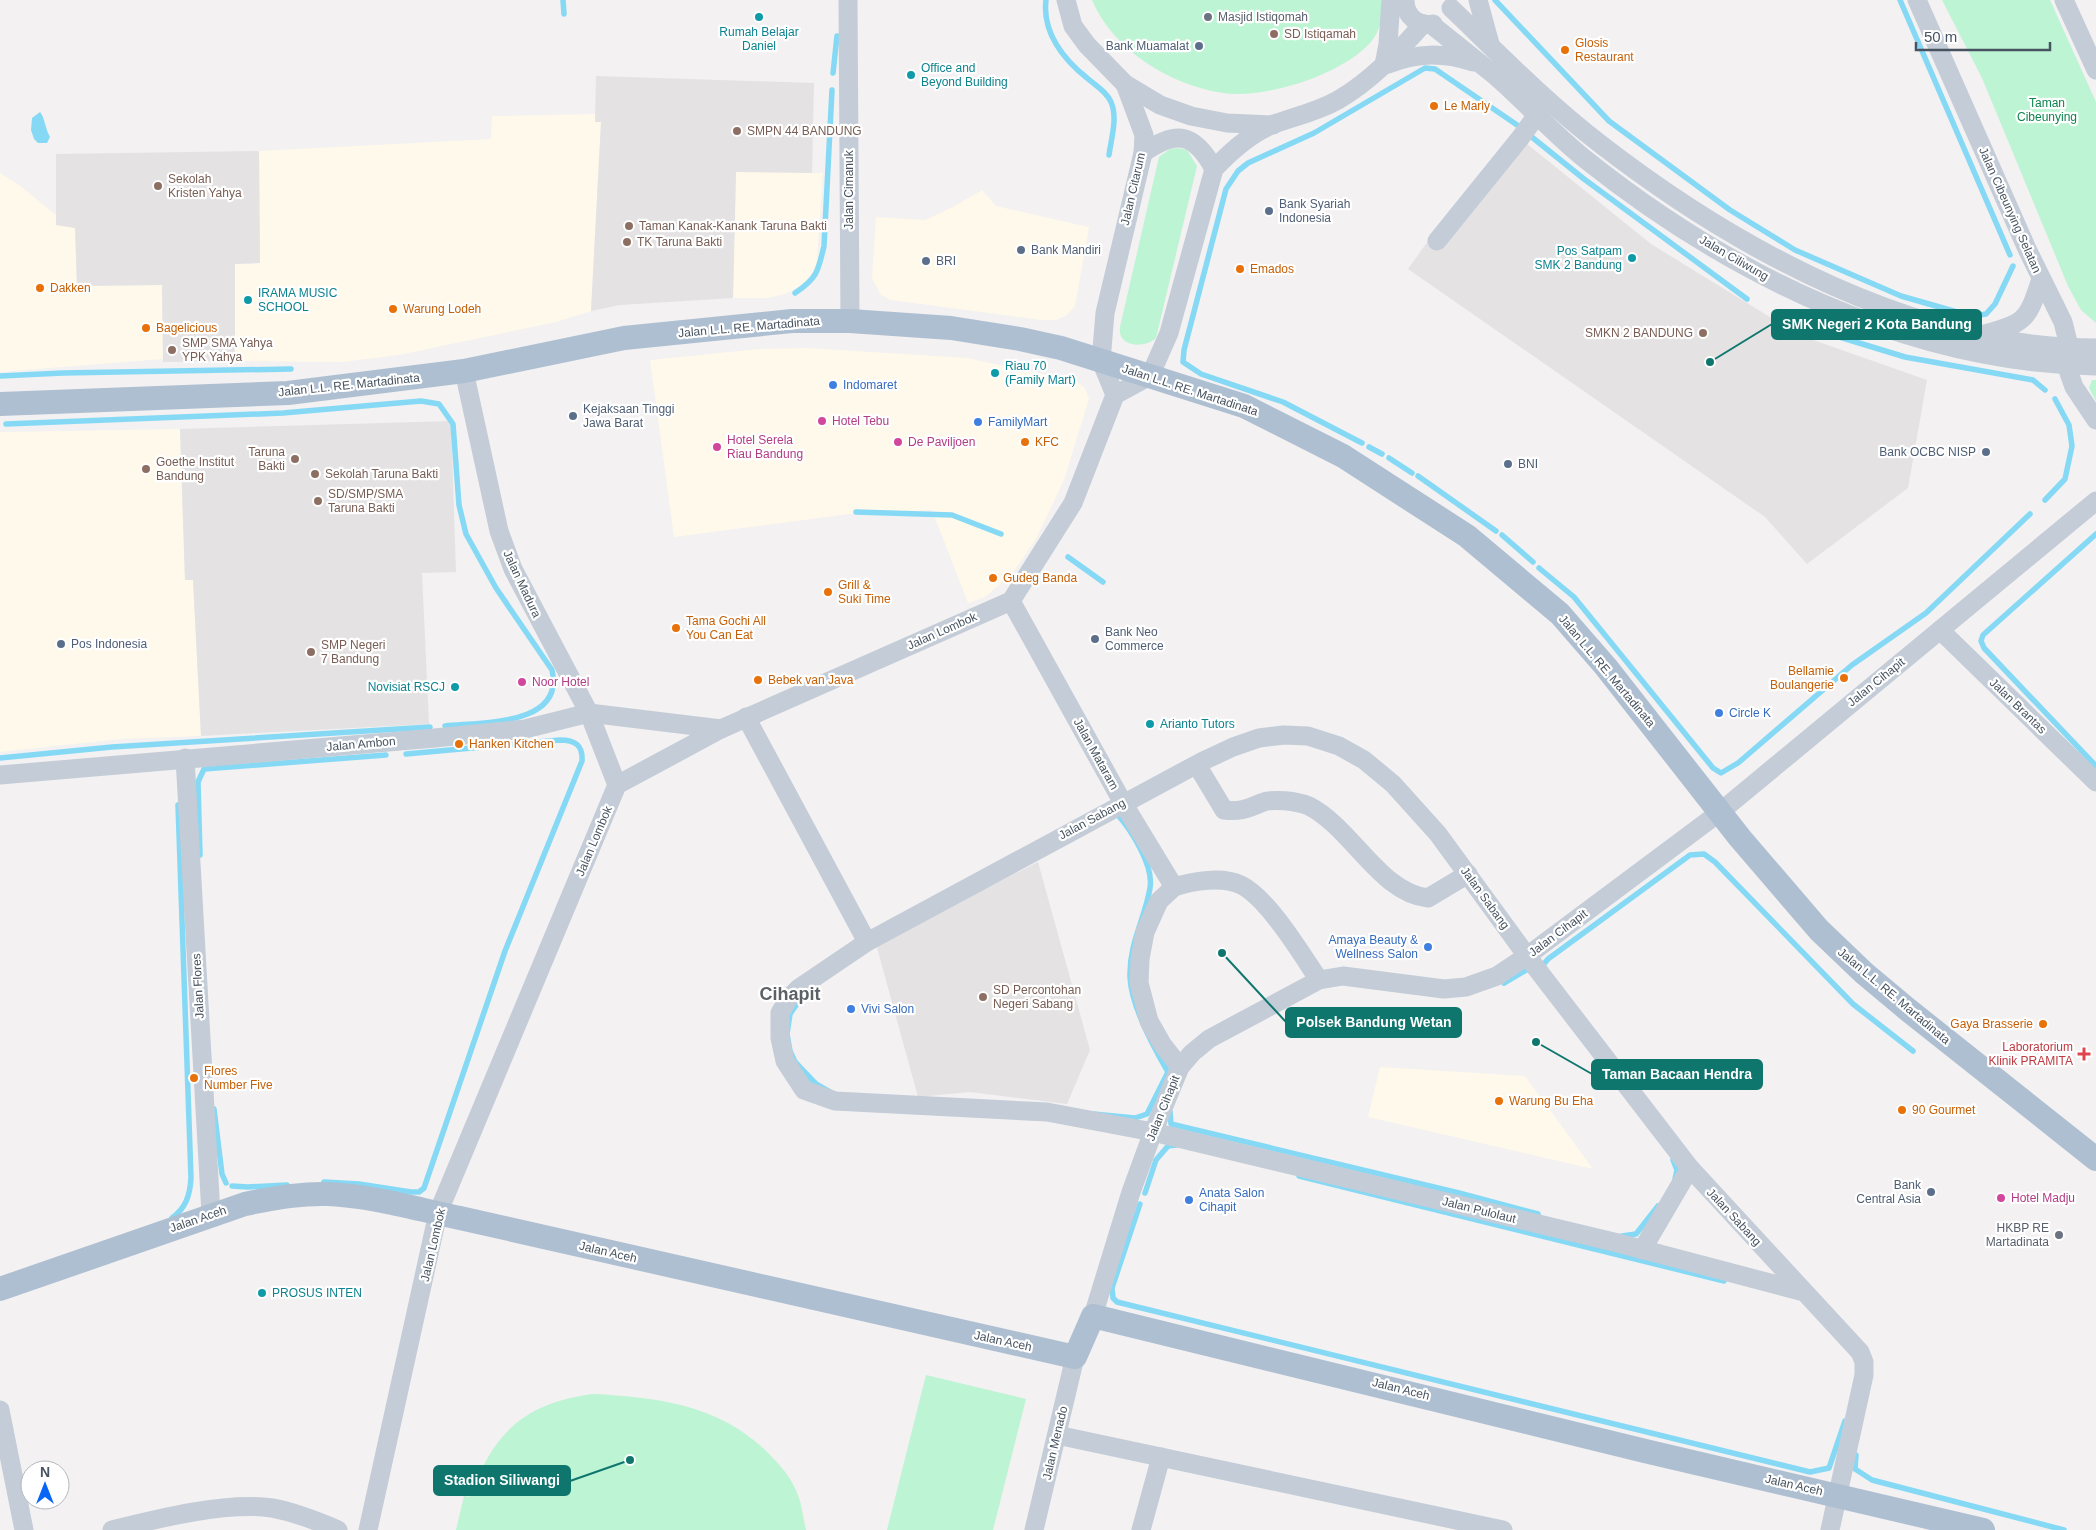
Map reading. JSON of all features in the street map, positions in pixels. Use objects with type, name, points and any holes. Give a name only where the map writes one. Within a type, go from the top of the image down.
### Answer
[{"type":"main road","name":"Jalan L.L. RE. Martadinata","points":[[0,404],[288,392],[464,371],[624,338],[792,321],[850,321],[951,328],[1061,348],[1244,406],[1343,456],[1467,536],[1560,614],[1606,667],[1720,812],[1819,930],[1864,974],[2096,1159]]},
{"type":"main road","name":"Jalan Aceh","points":[[0,1289],[245,1204],[285,1196],[327,1194],[358,1197],[438,1213],[1075,1357]]},
{"type":"main road","name":"Jalan Aceh","points":[[1093,1316],[1269,1357],[1645,1451],[1983,1530]]},
{"type":"main road","points":[[1075,1357],[1093,1316]]},
{"type":"street","name":"Jalan Cimanuk","points":[[848,0],[850,321]]},
{"type":"street","points":[[1066,0],[1073,26],[1087,46],[1125,84],[1160,105],[1191,116],[1227,123],[1273,125]]},
{"type":"street","points":[[1384,65],[1388,44],[1391,0]]},
{"type":"street","name":"Jalan Ciliwung","points":[[1405,0],[1406,11],[1410,17],[1428,25],[1480,64],[1585,159],[1664,216],[1782,286],[1847,314],[1904,334],[1976,354],[2069,356],[2096,348]]},
{"type":"street","points":[[1478,0],[1490,44]]},
{"type":"street","name":"Jalan Cibeunying Selatan","points":[[1916,0],[2041,279],[2063,322],[2074,387],[2096,420]]},
{"type":"street","points":[[2064,0],[2096,70]]},
{"type":"street","points":[[1011,601],[1073,503],[1115,395],[1150,376],[1169,333],[1214,169],[1228,154],[1273,125],[1312,114],[1339,100],[1384,65],[1428,25],[1444,19],[1451,2]]},
{"type":"street","name":"Jalan Ciliwung","points":[[1451,2],[1490,44],[1551,103],[1599,143],[1676,197],[1761,249],[1816,279],[1910,316],[1976,336],[2069,356],[2096,366]]},
{"type":"street","points":[[1384,65],[1408,56],[1431,54],[1451,55],[1480,64]]},
{"type":"street","name":"Jalan Citarum","points":[[1101,361],[1105,313],[1143,153],[1144,135],[1125,84]]},
{"type":"street","points":[[1437,241],[1536,116]]},
{"type":"street","points":[[1143,153],[1160,141],[1177,136],[1194,142],[1199,146],[1214,169]]},
{"type":"street","points":[[1664,216],[1676,197]]},
{"type":"street","points":[[1976,336],[2009,328],[2021,321],[2030,311],[2041,279]]},
{"type":"street","points":[[1101,361],[1115,395]]},
{"type":"street","name":"Jalan Madura","points":[[464,371],[499,531],[513,569],[589,713],[617,785]]},
{"type":"street","name":"Jalan Cihapit","points":[[1093,1316],[1153,1132],[1180,1067],[1192,1053],[1209,1039],[1319,980],[1343,976],[1444,989],[1466,987],[1497,976],[1527,956],[1720,812],[2094,500]]},
{"type":"street","name":"Jalan Lombok","points":[[368,1530],[438,1213],[617,785],[720,729],[1011,601]]},
{"type":"street","name":"Jalan Mataram","points":[[1011,601],[1123,803],[1174,886]]},
{"type":"street","name":"Jalan Brantas","points":[[1940,630],[2096,782]]},
{"type":"street","name":"Jalan Ambon","points":[[0,775],[525,729],[589,713],[720,729]]},
{"type":"street","points":[[746,717],[867,942]]},
{"type":"street","name":"Jalan Sabang","points":[[1153,1132],[1047,1112],[836,1101],[804,1090],[785,1061],[780,1038],[780,1013],[788,999],[799,988],[867,942],[1123,803],[1233,747],[1259,738],[1284,736],[1308,736],[1338,746],[1364,760],[1393,784],[1438,834],[1527,956],[1690,1168],[1860,1352],[1864,1362],[1864,1375],[1838,1495]]},
{"type":"street","name":"Jalan Flores","points":[[186,758],[212,1214]]},
{"type":"street","points":[[1197,765],[1224,810],[1249,810],[1262,803],[1290,801],[1309,806],[1353,842],[1374,865],[1408,894],[1428,898],[1468,874]]},
{"type":"street","points":[[1180,1067],[1162,1044],[1149,1021],[1139,984],[1140,959],[1145,932],[1159,901],[1174,886],[1194,881],[1227,882],[1242,885],[1269,911],[1319,980]]},
{"type":"street","name":"Jalan Pulolaut","points":[[1153,1132],[1642,1250],[1804,1292]]},
{"type":"street","points":[[1642,1250],[1690,1168]]},
{"type":"street","name":"Jalan Menado","points":[[1034,1530],[1075,1357]]},
{"type":"street","points":[[0,1410],[24,1530]]},
{"type":"street","points":[[1057,1435],[1161,1456],[1461,1525],[1503,1530]]},
{"type":"street","points":[[1141,1530],[1161,1456]]},
{"type":"street","points":[[1830,1530],[1838,1495]]},
{"type":"street","points":[[119,1529],[232,1508],[271,1508],[308,1518],[338,1530]]},
{"type":"shaded area","points":[[596,76],[814,83],[812,173],[736,172],[733,298],[620,305],[591,311],[601,122],[595,122]]},
{"type":"shaded area","points":[[595,114],[595,122],[601,122],[591,311],[556,322],[399,355],[342,362],[235,361],[235,264],[260,263],[259,151],[491,139],[492,116]]},
{"type":"shaded area","points":[[1522,140],[1651,244],[1799,335],[1927,380],[1908,488],[1807,564],[1765,517],[1408,269],[1428,241],[1435,246]]},
{"type":"shaded area","points":[[259,151],[260,263],[235,264],[235,361],[163,362],[162,285],[77,286],[75,228],[56,225],[56,154]]},
{"type":"shaded area","points":[[736,172],[823,173],[817,262],[811,275],[803,285],[785,294],[768,298],[733,298]]},
{"type":"shaded area","points":[[0,173],[18,184],[56,215],[57,225],[75,228],[77,286],[162,285],[163,359],[0,372]]},
{"type":"shaded area","points":[[982,190],[996,206],[1089,227],[1075,306],[1066,316],[1056,320],[1041,320],[891,300],[881,295],[872,278],[876,217],[925,220],[953,207]]},
{"type":"shaded area","points":[[808,348],[967,358],[1076,381],[1085,388],[1089,399],[1064,480],[1036,539],[1012,574],[985,597],[968,603],[932,510],[849,514],[674,537],[650,360],[759,349]]},
{"type":"shaded area","points":[[451,421],[456,572],[422,573],[429,724],[201,736],[193,580],[185,580],[180,429]]},
{"type":"shaded area","points":[[180,429],[185,580],[193,580],[201,736],[121,739],[0,752],[0,432]]},
{"type":"shaded area","name":"SD Percontohan Negeri Sabang","points":[[1038,862],[1090,1050],[1067,1104],[970,1092],[918,1097],[876,944]]},
{"type":"shaded area","points":[[1380,1067],[1525,1076],[1593,1169],[1368,1117]]},
{"type":"green space","points":[[1092,0],[1383,0],[1382,17],[1377,33],[1370,43],[1357,55],[1341,65],[1302,82],[1281,88],[1240,94],[1203,89],[1164,73],[1146,62],[1114,34],[1101,18]]},
{"type":"green space","name":"Taman Cibeunying","points":[[1942,0],[2050,0],[2096,102],[2096,323],[2081,310],[2068,286],[1982,78]]},
{"type":"green space","points":[[1170,149],[1187,150],[1197,166],[1156,338],[1145,344],[1132,344],[1123,339],[1120,334],[1120,327],[1159,157]]},
{"type":"green space","points":[[2092,380],[2096,380],[2096,401],[2089,388]]},
{"type":"green space","points":[[926,1375],[1026,1399],[993,1530],[887,1530]]},
{"type":"green space","points":[[593,1394],[642,1398],[689,1407],[733,1426],[753,1439],[786,1473],[799,1497],[806,1530],[456,1530],[464,1496],[470,1497],[489,1455],[514,1425],[548,1405],[569,1398]]},
{"type":"water","points":[[40,112],[50,137],[47,143],[38,143],[34,139],[31,130],[32,118]]},
{"type":"waterway","points":[[563,0],[564,14]]},
{"type":"waterway","points":[[1046,0],[1047,23],[1056,44],[1078,71],[1104,92],[1111,102],[1114,122],[1109,155]]},
{"type":"waterway","points":[[1495,0],[1609,121],[1730,210],[1795,250],[1901,296],[1964,314]]},
{"type":"waterway","points":[[1900,0],[2010,255]]},
{"type":"waterway","points":[[833,73],[837,36]]},
{"type":"waterway","points":[[1362,443],[1283,402],[1201,374],[1183,362],[1184,350],[1226,189],[1238,171],[1248,163],[1314,133],[1425,68],[1435,69],[1520,127]]},
{"type":"waterway","points":[[795,293],[816,274],[824,246],[832,90]]},
{"type":"waterway","points":[[1528,134],[1584,179],[1747,299]]},
{"type":"waterway","points":[[1973,316],[1986,314],[1995,304],[2013,266]]},
{"type":"waterway","points":[[1800,325],[1905,357],[2033,380],[2045,390]]},
{"type":"waterway","points":[[0,376],[291,369]]},
{"type":"waterway","points":[[2045,500],[2065,479],[2072,446],[2069,425],[2055,399]]},
{"type":"waterway","points":[[6,424],[283,413],[421,401],[439,404],[453,424],[459,505],[466,534],[496,588],[552,670],[553,688],[546,702],[534,711],[517,718],[445,726]]},
{"type":"waterway","points":[[1369,447],[1382,454]]},
{"type":"waterway","points":[[1389,458],[1412,473]]},
{"type":"waterway","points":[[1418,476],[1496,531]]},
{"type":"waterway","points":[[856,512],[952,515],[1001,534]]},
{"type":"waterway","points":[[1539,568],[1574,597],[1713,768],[1721,773],[1738,763],[1852,665],[1926,613],[2030,514]]},
{"type":"waterway","points":[[2096,534],[1983,635],[1981,641],[1984,648],[2096,766]]},
{"type":"waterway","points":[[1502,535],[1533,562]]},
{"type":"waterway","points":[[1068,557],[1103,582]]},
{"type":"waterway","points":[[0,758],[112,747],[430,727]]},
{"type":"waterway","points":[[324,1182],[359,1184],[411,1192],[419,1192],[424,1188],[505,951],[582,761],[581,751],[577,744],[560,740],[406,754]]},
{"type":"waterway","points":[[200,855],[198,782],[204,769],[386,755]]},
{"type":"waterway","points":[[172,1218],[181,1210],[186,1201],[190,1190],[191,1178],[178,805]]},
{"type":"waterway","points":[[1117,814],[1129,829],[1140,848],[1150,879],[1148,899],[1132,953],[1130,965],[1131,988],[1150,1039],[1168,1072],[1147,1114],[1135,1118],[991,1104],[837,1096],[816,1084],[795,1062],[790,1051],[787,1034],[790,1014],[808,988],[872,941],[1054,847],[1108,815],[1117,814]]},
{"type":"waterway","points":[[1545,969],[1543,965],[1548,959],[1690,855],[1704,854],[1715,862],[1853,1004],[1913,1051]]},
{"type":"waterway","points":[[1504,983],[1528,969],[1532,972]]},
{"type":"waterway","points":[[214,1109],[222,1174],[226,1183]]},
{"type":"waterway","points":[[1170,1111],[1171,1124],[1459,1193],[1538,1214]]},
{"type":"waterway","points":[[1145,1193],[1156,1160],[1168,1146],[1176,1145]]},
{"type":"waterway","points":[[1673,1160],[1677,1170],[1675,1179]]},
{"type":"waterway","points":[[1299,1176],[1724,1281]]},
{"type":"waterway","points":[[232,1186],[287,1185]]},
{"type":"waterway","points":[[1140,1204],[1112,1288],[1113,1298],[1117,1302],[1810,1472],[1829,1468],[1845,1421]]},
{"type":"waterway","points":[[1622,1236],[1636,1234],[1658,1206]]},
{"type":"waterway","points":[[1856,1455],[1855,1469],[1872,1480],[2064,1530]]},
{"type":"place","name":"Rumah Belajar Daniel","points":[[759,17]]},
{"type":"place","name":"Masjid Istiqomah","points":[[1208,17]]},
{"type":"place","name":"SD Istiqamah","points":[[1274,34]]},
{"type":"place","name":"Bank Muamalat","points":[[1199,46]]},
{"type":"place","name":"Glosis Restaurant","points":[[1565,50]]},
{"type":"place","name":"Office and Beyond Building","points":[[911,75]]},
{"type":"place","name":"Le Marly","points":[[1434,106]]},
{"type":"place","name":"SMPN 44 BANDUNG","points":[[737,131]]},
{"type":"place","name":"Sekolah Kristen Yahya","points":[[158,186]]},
{"type":"place","name":"Bank Syariah Indonesia","points":[[1269,211]]},
{"type":"place","name":"Taman Kanak-Kanank Taruna Bakti","points":[[629,226]]},
{"type":"place","name":"TK Taruna Bakti","points":[[627,242]]},
{"type":"place","name":"Bank Mandiri","points":[[1021,250]]},
{"type":"place","name":"Pos Satpam SMK 2 Bandung","points":[[1632,258]]},
{"type":"place","name":"BRI","points":[[926,261]]},
{"type":"place","name":"Emados","points":[[1240,269]]},
{"type":"place","name":"Dakken","points":[[40,288]]},
{"type":"place","name":"IRAMA MUSIC SCHOOL","points":[[248,300]]},
{"type":"place","name":"Warung Lodeh","points":[[393,309]]},
{"type":"place","name":"Bagelicious","points":[[146,328]]},
{"type":"place","name":"SMKN 2 BANDUNG","points":[[1703,333]]},
{"type":"place","name":"SMP SMA Yahya YPK Yahya","points":[[172,350]]},
{"type":"place","name":"SMK Negeri 2 Kota Bandung","points":[[1710,362]]},
{"type":"place","name":"Riau 70 (Family Mart)","points":[[995,373]]},
{"type":"place","name":"Indomaret","points":[[833,385]]},
{"type":"place","name":"Kejaksaan Tinggi Jawa Barat","points":[[573,416]]},
{"type":"place","name":"Hotel Tebu","points":[[822,421]]},
{"type":"place","name":"FamilyMart","points":[[978,422]]},
{"type":"place","name":"De Paviljoen","points":[[898,442]]},
{"type":"place","name":"KFC","points":[[1025,442]]},
{"type":"place","name":"Hotel Serela Riau Bandung","points":[[717,447]]},
{"type":"place","name":"Bank OCBC NISP","points":[[1986,452]]},
{"type":"place","name":"Taruna Bakti","points":[[295,459]]},
{"type":"place","name":"BNI","points":[[1508,464]]},
{"type":"place","name":"Goethe Institut Bandung","points":[[146,469]]},
{"type":"place","name":"Sekolah Taruna Bakti","points":[[315,474]]},
{"type":"place","name":"SD/SMP/SMA Taruna Bakti","points":[[318,501]]},
{"type":"place","name":"Gudeg Banda","points":[[993,578]]},
{"type":"place","name":"Grill & Suki Time","points":[[828,592]]},
{"type":"place","name":"Tama Gochi All You Can Eat","points":[[676,628]]},
{"type":"place","name":"Bank Neo Commerce","points":[[1095,639]]},
{"type":"place","name":"Pos Indonesia","points":[[61,644]]},
{"type":"place","name":"SMP Negeri 7 Bandung","points":[[311,652]]},
{"type":"place","name":"Bellamie Boulangerie","points":[[1844,678]]},
{"type":"place","name":"Bebek van Java","points":[[758,680]]},
{"type":"place","name":"Noor Hotel","points":[[522,682]]},
{"type":"place","name":"Novisiat RSCJ","points":[[455,687]]},
{"type":"place","name":"Circle K","points":[[1719,713]]},
{"type":"place","name":"Arianto Tutors","points":[[1150,724]]},
{"type":"place","name":"Hanken Kitchen","points":[[459,744]]},
{"type":"place","name":"Amaya Beauty & Wellness Salon","points":[[1428,947]]},
{"type":"place","name":"Polsek Bandung Wetan","points":[[1222,953]]},
{"type":"place","name":"SD Percontohan Negeri Sabang","points":[[983,997]]},
{"type":"place","name":"Vivi Salon","points":[[851,1009]]},
{"type":"place","name":"Gaya Brasserie","points":[[2043,1024]]},
{"type":"place","name":"Taman Bacaan Hendra","points":[[1536,1042]]},
{"type":"place","name":"Laboratorium Klinik PRAMITA","points":[[2084,1054]]},
{"type":"place","name":"Flores Number Five","points":[[194,1078]]},
{"type":"place","name":"Warung Bu Eha","points":[[1499,1101]]},
{"type":"place","name":"90 Gourmet","points":[[1902,1110]]},
{"type":"place","name":"Bank Central Asia","points":[[1931,1192]]},
{"type":"place","name":"Hotel Madju","points":[[2001,1198]]},
{"type":"place","name":"Anata Salon Cihapit","points":[[1189,1200]]},
{"type":"place","name":"HKBP RE Martadinata","points":[[2059,1235]]},
{"type":"place","name":"PROSUS INTEN","points":[[262,1293]]},
{"type":"place","name":"Stadion Siliwangi","points":[[630,1460]]},
{"type":"district","name":"Cihapit","points":[[790,994]]}]
